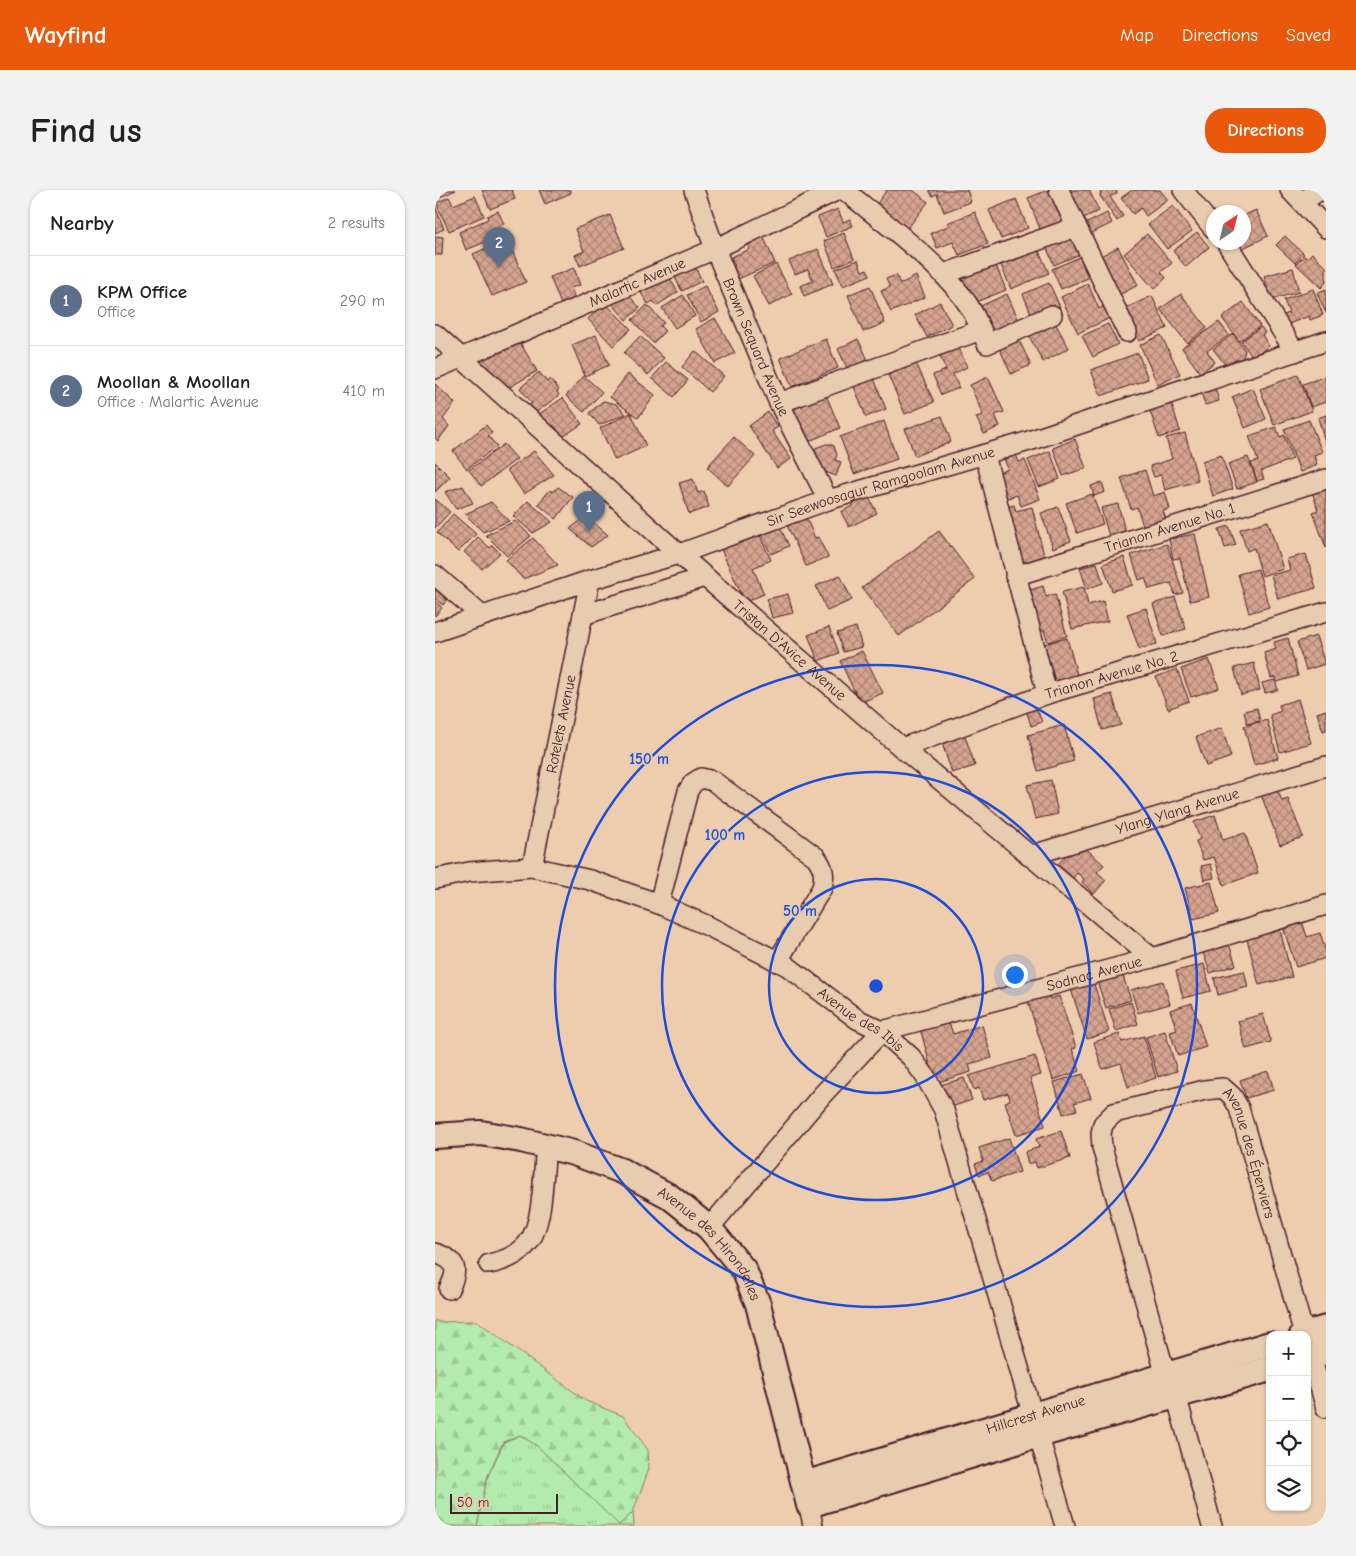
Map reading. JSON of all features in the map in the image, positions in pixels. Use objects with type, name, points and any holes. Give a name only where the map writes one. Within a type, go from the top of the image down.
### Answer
[{"type":"main road","name":"Avenue des Hirondelles","points":[[435,1136],[481,1133],[574,1153],[622,1171],[669,1196],[709,1228],[744,1270],[758,1304],[808,1505]]},
{"type":"main road","points":[[1311,1332],[1326,1328]]},
{"type":"main road","name":"Hillcrest Avenue","points":[[1171,1386],[1266,1346]]},
{"type":"main road","name":"Hillcrest Avenue","points":[[808,1505],[1036,1425],[1171,1386],[1266,1370]]},
{"type":"street","name":"Brown Sequard Avenue","points":[[694,190],[715,249],[779,403],[828,500]]},
{"type":"street","name":"Malartic Avenue","points":[[435,369],[715,249],[838,190]]},
{"type":"street","points":[[843,190],[944,274],[963,297],[987,344],[1052,315]]},
{"type":"street","points":[[1059,190],[1127,332]]},
{"type":"street","points":[[1183,190],[1206,219]]},
{"type":"street","points":[[1296,196],[1326,190]]},
{"type":"street","points":[[1296,196],[1326,228]]},
{"type":"street","points":[[944,274],[1076,227]]},
{"type":"street","points":[[1230,250],[1295,352]]},
{"type":"street","points":[[779,403],[981,330]]},
{"type":"street","name":"Tristan D'Avice Avenue","points":[[435,334],[705,577],[902,748],[1152,958]]},
{"type":"street","name":"Sir Seewoosagur Ramgoolam Avenue","points":[[435,632],[590,580],[679,554],[828,500],[985,455],[1326,341]]},
{"type":"street","points":[[985,455],[1047,694]]},
{"type":"street","name":"Trianon Avenue No. 1","points":[[1015,576],[1326,479]]},
{"type":"street","points":[[435,575],[482,616]]},
{"type":"street","points":[[583,615],[705,577]]},
{"type":"street","name":"Rotelets Avenue","points":[[532,867],[590,580]]},
{"type":"street","name":"Trianon Avenue No. 2","points":[[902,748],[1047,694],[1326,612]]},
{"type":"street","name":"Ylang Ylang Avenue","points":[[1029,856],[1326,766]]},
{"type":"street","points":[[659,904],[689,791],[693,783],[701,778],[713,781],[816,857],[822,865],[825,875],[822,888],[777,962]]},
{"type":"street","name":"Avenue des Ibis","points":[[435,879],[469,872],[532,867],[590,880],[659,904],[708,926],[787,966],[857,1019],[881,1031],[911,1057],[925,1076],[944,1110],[1065,1526]]},
{"type":"street","name":"Sodnac Avenue","points":[[881,1031],[1152,958],[1326,905]]},
{"type":"street","points":[[709,1228],[823,1094],[881,1031]]},
{"type":"street","name":"Avenue des Éperviers","points":[[1212,1526],[1101,1147],[1103,1124],[1114,1113],[1205,1090],[1223,1088],[1232,1096],[1239,1108],[1302,1331]]},
{"type":"street","points":[[489,1264],[505,1261],[522,1250],[530,1241],[540,1213],[545,1146]]},
{"type":"street","points":[[435,1253],[447,1257],[455,1268],[455,1277],[449,1289]]},
{"type":"street","points":[[1315,1356],[1326,1408]]},
{"type":"green space","points":[[435,1320],[439,1322],[477,1321],[586,1401],[623,1416],[648,1450],[649,1469],[633,1512],[619,1525],[537,1446],[520,1435],[503,1442],[487,1478],[477,1526],[435,1526]]},
{"type":"green space","points":[[520,1435],[537,1445],[619,1524],[633,1512],[634,1526],[477,1526],[487,1478],[504,1442]]},
{"type":"building","points":[[437,190],[456,190],[440,197]]},
{"type":"building","points":[[482,190],[512,190],[515,199],[490,209]]},
{"type":"building","points":[[539,190],[570,190],[571,193],[545,204]]},
{"type":"building","points":[[887,190],[913,190],[928,202],[904,233],[873,209]]},
{"type":"building","points":[[929,190],[967,190],[971,202],[944,212],[937,194],[932,196]]},
{"type":"building","points":[[1050,190],[1064,226],[1042,234],[1028,198]]},
{"type":"building","points":[[1067,190],[1089,190],[1099,211],[1081,219]]},
{"type":"building","points":[[1101,190],[1116,190],[1117,193],[1110,197],[1123,216],[1117,221],[1100,196]]},
{"type":"building","points":[[1132,190],[1160,190],[1168,200],[1146,216],[1141,208],[1133,214],[1121,198]]},
{"type":"building","points":[[475,196],[484,216],[449,231],[436,203],[449,197],[453,205]]},
{"type":"building","points":[[1016,199],[1028,228],[1001,239],[989,210]]},
{"type":"building","points":[[435,206],[444,229],[435,233]]},
{"type":"building","points":[[1173,206],[1192,231],[1167,249],[1148,224]]},
{"type":"building","points":[[838,209],[843,222],[850,219],[853,226],[826,237],[818,217]]},
{"type":"building","points":[[1256,210],[1268,236],[1251,244],[1251,212]]},
{"type":"building","points":[[498,211],[504,224],[496,227],[500,236],[466,250],[459,232],[488,219],[487,216]]},
{"type":"building","points":[[975,212],[988,244],[959,255],[953,242],[937,248],[931,233],[948,226],[947,223]]},
{"type":"building","points":[[1107,213],[1112,223],[1086,236],[1081,226]]},
{"type":"building","points":[[610,215],[624,248],[580,266],[575,255],[584,251],[575,229]]},
{"type":"building","points":[[761,231],[775,263],[731,282],[726,270],[735,266],[731,257],[750,249],[745,238]]},
{"type":"building","points":[[1197,232],[1206,243],[1206,250],[1186,267],[1173,251]]},
{"type":"building","points":[[844,233],[854,259],[834,267],[824,241]]},
{"type":"building","points":[[1147,234],[1172,263],[1161,272],[1166,278],[1154,289],[1124,254]]},
{"type":"building","points":[[1072,235],[1080,254],[1054,265],[1046,246]]},
{"type":"building","points":[[435,236],[443,237],[442,255],[435,255]]},
{"type":"building","points":[[1285,236],[1304,254],[1295,263],[1276,245]]},
{"type":"building","points":[[507,239],[526,282],[492,296],[473,254]]},
{"type":"building","points":[[1118,247],[1138,285],[1117,296],[1097,258]]},
{"type":"building","points":[[818,249],[833,284],[804,296],[800,286],[813,281],[808,269],[795,274],[789,261]]},
{"type":"building","points":[[1038,249],[1049,273],[1011,289],[1001,265]]},
{"type":"building","points":[[1312,253],[1326,267],[1326,282],[1321,288],[1296,264],[1304,256],[1307,258]]},
{"type":"building","points":[[1080,257],[1088,278],[1061,289],[1052,269]]},
{"type":"building","points":[[692,260],[702,281],[682,291],[671,270]]},
{"type":"building","points":[[858,260],[862,271],[867,269],[870,275],[843,286],[835,269]]},
{"type":"building","points":[[995,263],[1006,290],[971,304],[960,278]]},
{"type":"building","points":[[776,264],[792,294],[769,306],[753,276]]},
{"type":"building","points":[[574,268],[580,285],[571,288],[575,299],[561,304],[550,277]]},
{"type":"building","points":[[1293,268],[1299,292],[1270,300],[1264,276]]},
{"type":"building","points":[[665,271],[678,292],[656,306],[653,301],[648,304],[638,288]]},
{"type":"building","points":[[896,275],[900,284],[916,276],[925,297],[891,312],[881,291],[890,287],[886,279]]},
{"type":"building","points":[[1049,283],[1060,307],[1033,318],[1023,294]]},
{"type":"building","points":[[1088,284],[1099,309],[1104,306],[1110,318],[1078,333],[1061,297]]},
{"type":"building","points":[[705,286],[719,312],[701,322],[687,295]]},
{"type":"building","points":[[870,286],[885,323],[863,332],[848,295]]},
{"type":"building","points":[[1313,289],[1323,315],[1310,320],[1309,316],[1286,325],[1282,316],[1289,313],[1284,300]]},
{"type":"building","points":[[1326,289],[1326,313],[1317,293]]},
{"type":"building","points":[[624,290],[640,308],[626,320],[611,302]]},
{"type":"building","points":[[1007,294],[1021,325],[990,338],[976,308]]},
{"type":"building","points":[[1181,294],[1207,328],[1187,343],[1160,309]]},
{"type":"building","points":[[683,295],[695,316],[675,328],[662,308]]},
{"type":"building","points":[[1152,296],[1167,328],[1139,341],[1124,309]]},
{"type":"building","points":[[940,302],[952,325],[927,337],[915,315]]},
{"type":"building","points":[[1243,302],[1260,326],[1239,341],[1222,318]]},
{"type":"building","points":[[605,303],[631,329],[613,346],[588,319]]},
{"type":"building","points":[[647,305],[664,323],[660,326],[665,331],[653,343],[632,320]]},
{"type":"building","points":[[715,318],[735,353],[715,363],[696,329]]},
{"type":"building","points":[[1219,322],[1229,335],[1207,351],[1215,362],[1200,373],[1182,348]]},
{"type":"building","points":[[1055,323],[1069,348],[1043,362],[1029,336]]},
{"type":"building","points":[[1108,324],[1118,344],[1093,357],[1082,336]]},
{"type":"building","points":[[1261,327],[1265,333],[1262,335],[1269,346],[1253,358],[1241,341]]},
{"type":"building","points":[[1233,334],[1245,350],[1242,363],[1228,368],[1213,349]]},
{"type":"building","points":[[596,335],[609,365],[585,376],[572,345]]},
{"type":"building","points":[[1161,335],[1180,374],[1158,385],[1140,345]]},
{"type":"building","points":[[516,336],[537,371],[505,390],[473,362]]},
{"type":"building","points":[[640,336],[664,358],[648,375],[624,353]]},
{"type":"building","points":[[1017,336],[1031,365],[1011,374],[998,345]]},
{"type":"building","points":[[826,339],[838,368],[792,387],[780,358]]},
{"type":"building","points":[[858,339],[869,362],[849,372],[838,349]]},
{"type":"building","points":[[959,348],[967,367],[953,374],[959,388],[941,395],[933,375],[946,370],[940,356]]},
{"type":"building","points":[[695,351],[724,376],[710,392],[682,367]]},
{"type":"building","points":[[1138,353],[1148,379],[1101,396],[1091,370]]},
{"type":"building","points":[[666,362],[688,380],[674,397],[652,378]]},
{"type":"building","points":[[916,363],[934,402],[905,414],[888,375]]},
{"type":"building","points":[[539,372],[547,382],[550,379],[559,390],[557,392],[559,395],[534,414],[528,406],[532,403],[520,388]]},
{"type":"building","points":[[628,374],[655,395],[638,418],[610,397]]},
{"type":"building","points":[[1298,375],[1312,411],[1274,425],[1260,389]]},
{"type":"building","points":[[584,376],[602,392],[584,412],[566,396]]},
{"type":"building","points":[[873,376],[886,409],[866,417],[853,384]]},
{"type":"building","points":[[1326,376],[1326,402],[1311,407],[1303,384]]},
{"type":"building","points":[[988,377],[1004,412],[995,415],[1000,426],[984,434],[976,417],[983,415],[970,385]]},
{"type":"building","points":[[435,384],[455,403],[443,419],[449,426],[438,441],[435,438]]},
{"type":"building","points":[[1215,388],[1219,401],[1205,405],[1201,392]]},
{"type":"building","points":[[1253,388],[1266,419],[1245,428],[1232,397]]},
{"type":"building","points":[[826,395],[840,428],[807,442],[792,410]]},
{"type":"building","points":[[563,398],[582,424],[562,437],[554,425],[549,428],[539,414]]},
{"type":"building","points":[[1170,398],[1180,431],[1159,438],[1148,405]]},
{"type":"building","points":[[603,401],[616,404],[626,414],[599,425],[589,413]]},
{"type":"building","points":[[768,412],[778,427],[772,431],[791,459],[777,468],[749,426]]},
{"type":"building","points":[[631,413],[646,446],[615,460],[600,428]]},
{"type":"building","points":[[1326,415],[1326,445],[1318,418]]},
{"type":"building","points":[[942,416],[951,442],[915,456],[905,429]]},
{"type":"building","points":[[1309,420],[1322,452],[1314,455],[1317,465],[1300,472],[1284,429]]},
{"type":"building","points":[[884,421],[897,459],[854,474],[840,437]]},
{"type":"building","points":[[486,425],[492,433],[488,436],[497,446],[467,469],[453,451]]},
{"type":"building","points":[[1276,427],[1280,437],[1284,435],[1293,459],[1261,471],[1264,479],[1257,481],[1251,463],[1258,461],[1249,436]]},
{"type":"building","points":[[1185,433],[1198,481],[1165,490],[1161,475],[1154,477],[1150,466],[1172,459],[1166,438]]},
{"type":"building","points":[[734,437],[755,456],[728,486],[707,467]]},
{"type":"building","points":[[1075,439],[1086,468],[1063,476],[1053,448]]},
{"type":"building","points":[[504,444],[517,459],[481,486],[469,470]]},
{"type":"building","points":[[826,444],[834,446],[837,455],[835,460],[841,462],[836,476],[814,468],[813,449]]},
{"type":"building","points":[[534,451],[554,475],[524,494],[507,470]]},
{"type":"building","points":[[1050,451],[1060,479],[1039,487],[1028,460]]},
{"type":"building","points":[[1015,452],[1019,462],[1025,460],[1040,499],[1021,506],[1017,495],[999,501],[991,476],[1008,469],[1003,456]]},
{"type":"building","points":[[1221,455],[1233,489],[1213,496],[1202,461]]},
{"type":"building","points":[[1248,457],[1257,482],[1237,489],[1228,464]]},
{"type":"building","points":[[435,462],[450,477],[435,492]]},
{"type":"building","points":[[1145,470],[1153,496],[1165,492],[1170,509],[1163,511],[1167,522],[1144,529],[1137,507],[1131,509],[1121,478]]},
{"type":"building","points":[[693,479],[698,493],[704,491],[709,507],[689,514],[679,483]]},
{"type":"building","points":[[1102,482],[1105,492],[1094,496],[1091,486]]},
{"type":"building","points":[[463,486],[473,503],[456,509],[445,492]]},
{"type":"building","points":[[1326,486],[1326,548],[1313,512],[1318,510],[1312,491]]},
{"type":"building","points":[[558,487],[573,497],[556,519],[538,504],[550,490],[553,492]]},
{"type":"building","points":[[867,494],[877,513],[849,527],[841,512],[854,505],[852,502]]},
{"type":"building","points":[[1092,494],[1103,524],[1077,533],[1066,503]]},
{"type":"building","points":[[435,499],[450,512],[435,528]]},
{"type":"building","points":[[528,501],[552,522],[533,533],[513,516]]},
{"type":"building","points":[[491,502],[509,521],[483,532],[465,514]]},
{"type":"building","points":[[1118,504],[1125,531],[1109,536],[1101,508]]},
{"type":"building","points":[[1014,505],[1016,511],[1032,507],[1046,563],[1019,570],[1003,508]]},
{"type":"building","points":[[1058,507],[1071,541],[1053,548],[1041,513]]},
{"type":"building","points":[[804,513],[815,538],[818,537],[828,557],[806,566],[785,521]]},
{"type":"building","points":[[453,514],[476,534],[458,552],[437,533]]},
{"type":"building","points":[[586,516],[608,535],[591,547],[570,529]]},
{"type":"building","points":[[515,521],[531,536],[507,556],[486,535]]},
{"type":"building","points":[[1268,521],[1283,569],[1262,576],[1254,548],[1247,551],[1240,529]]},
{"type":"building","points":[[778,523],[789,546],[771,554],[760,532]]},
{"type":"building","points":[[1229,526],[1236,545],[1225,548],[1219,529]]},
{"type":"building","points":[[757,529],[771,560],[753,568],[764,594],[745,602],[719,545]]},
{"type":"building","points":[[939,531],[975,579],[899,636],[862,588]]},
{"type":"building","points":[[1195,534],[1209,597],[1190,601],[1180,558],[1173,559],[1169,539]]},
{"type":"building","points":[[478,537],[490,548],[492,545],[500,553],[482,569],[464,552]]},
{"type":"building","points":[[533,538],[558,565],[523,579],[506,560]]},
{"type":"building","points":[[1167,544],[1183,593],[1175,595],[1171,583],[1149,589],[1145,578],[1139,580],[1131,555]]},
{"type":"building","points":[[1306,554],[1316,588],[1278,599],[1271,575],[1290,570],[1287,559]]},
{"type":"building","points":[[1124,557],[1133,585],[1112,591],[1103,564]]},
{"type":"building","points":[[1097,563],[1103,583],[1087,589],[1080,568]]},
{"type":"building","points":[[1258,569],[1269,607],[1249,613],[1238,574]]},
{"type":"building","points":[[840,575],[852,600],[827,611],[816,586]]},
{"type":"building","points":[[435,579],[452,593],[443,605],[435,599]]},
{"type":"building","points":[[1043,586],[1046,597],[1055,594],[1067,636],[1048,642],[1044,630],[1038,632],[1027,591]]},
{"type":"building","points":[[1084,587],[1088,605],[1103,601],[1108,621],[1072,629],[1062,592]]},
{"type":"building","points":[[788,594],[793,613],[772,618],[767,599]]},
{"type":"building","points":[[1175,597],[1186,629],[1163,636],[1153,604]]},
{"type":"building","points":[[435,601],[442,608],[435,616]]},
{"type":"building","points":[[1146,608],[1157,644],[1139,649],[1127,614]]},
{"type":"building","points":[[829,627],[839,653],[818,661],[808,635]]},
{"type":"building","points":[[856,627],[862,647],[843,652],[837,633]]},
{"type":"building","points":[[1316,636],[1325,664],[1306,670],[1297,642]]},
{"type":"building","points":[[1067,638],[1078,678],[1056,684],[1044,644]]},
{"type":"building","points":[[1288,638],[1298,676],[1277,682],[1276,677],[1271,678],[1264,653],[1276,649],[1274,642]]},
{"type":"building","points":[[862,651],[883,693],[860,703],[840,661]]},
{"type":"building","points":[[1209,659],[1219,688],[1191,697],[1181,669]]},
{"type":"building","points":[[1254,663],[1260,690],[1241,695],[1234,668]]},
{"type":"building","points":[[1177,669],[1189,701],[1168,709],[1156,677]]},
{"type":"building","points":[[1275,680],[1278,690],[1265,693],[1262,683]]},
{"type":"building","points":[[1112,694],[1121,725],[1102,730],[1094,699]]},
{"type":"building","points":[[1298,699],[1311,743],[1280,752],[1270,715],[1281,711],[1279,705]]},
{"type":"building","points":[[1257,708],[1260,721],[1247,724],[1244,711]]},
{"type":"building","points":[[1037,709],[1042,722],[1031,726],[1027,712]]},
{"type":"building","points":[[1326,710],[1326,730],[1323,731],[1317,713]]},
{"type":"building","points":[[1267,720],[1278,758],[1254,765],[1244,726]]},
{"type":"building","points":[[1064,725],[1074,761],[1038,771],[1028,735]]},
{"type":"building","points":[[1222,728],[1231,757],[1206,766],[1196,737]]},
{"type":"building","points":[[963,730],[975,766],[952,773],[940,737]]},
{"type":"building","points":[[1051,780],[1058,814],[1035,819],[1027,785]]},
{"type":"building","points":[[1276,786],[1282,801],[1288,799],[1303,837],[1280,845],[1260,792]]},
{"type":"building","points":[[1215,815],[1223,840],[1245,833],[1258,873],[1224,885],[1214,857],[1203,860],[1196,841],[1200,839],[1194,822]]},
{"type":"building","points":[[1079,842],[1104,865],[1097,872],[1106,880],[1094,894],[1082,882],[1084,879],[1077,873],[1072,879],[1057,865]]},
{"type":"building","points":[[1211,864],[1214,878],[1204,880],[1201,866]]},
{"type":"building","points":[[1211,882],[1219,913],[1193,919],[1185,888]]},
{"type":"building","points":[[1302,921],[1307,937],[1320,933],[1326,951],[1326,958],[1296,967],[1283,927]]},
{"type":"building","points":[[1280,930],[1292,977],[1259,985],[1247,939]]},
{"type":"building","points":[[1211,943],[1213,950],[1229,944],[1236,965],[1210,973],[1201,946]]},
{"type":"building","points":[[1204,964],[1211,991],[1183,998],[1176,971]]},
{"type":"building","points":[[1244,971],[1248,987],[1218,995],[1214,978]]},
{"type":"building","points":[[1122,973],[1131,1000],[1106,1008],[1097,981]]},
{"type":"building","points":[[1081,980],[1083,987],[1094,984],[1109,1032],[1087,1039],[1069,983]]},
{"type":"building","points":[[1163,981],[1170,1004],[1138,1013],[1131,990]]},
{"type":"building","points":[[1046,989],[1050,999],[1059,996],[1076,1048],[1072,1049],[1080,1071],[1053,1080],[1026,996]]},
{"type":"building","points":[[1131,1002],[1138,1024],[1116,1031],[1109,1009]]},
{"type":"building","points":[[1192,1003],[1206,1047],[1178,1056],[1170,1032],[1177,1030],[1170,1010]]},
{"type":"building","points":[[1263,1014],[1271,1042],[1246,1049],[1238,1021]]},
{"type":"building","points":[[948,1020],[953,1034],[982,1025],[992,1058],[969,1064],[971,1072],[935,1083],[920,1028]]},
{"type":"building","points":[[1165,1031],[1177,1071],[1158,1077],[1146,1037]]},
{"type":"building","points":[[1119,1034],[1122,1042],[1144,1036],[1156,1078],[1128,1087],[1121,1063],[1102,1069],[1094,1042]]},
{"type":"building","points":[[1035,1056],[1041,1075],[1030,1078],[1045,1126],[1016,1135],[1005,1102],[1010,1100],[1008,1093],[983,1100],[979,1088],[974,1090],[969,1076]]},
{"type":"building","points":[[1268,1071],[1274,1090],[1246,1098],[1240,1080]]},
{"type":"building","points":[[1083,1074],[1091,1098],[1074,1103],[1077,1110],[1063,1114],[1054,1082]]},
{"type":"building","points":[[964,1078],[972,1100],[945,1109],[937,1086]]},
{"type":"building","points":[[1061,1131],[1070,1158],[1037,1168],[1035,1162],[1028,1164],[1025,1152],[1039,1147],[1036,1139]]},
{"type":"building","points":[[1009,1138],[1020,1172],[992,1181],[988,1172],[979,1175],[975,1164],[983,1161],[979,1148]]},
{"type":"place","name":"Moollan & Moollan","points":[[499,268]]},
{"type":"place","name":"KPM Office","points":[[589,532]]}]
